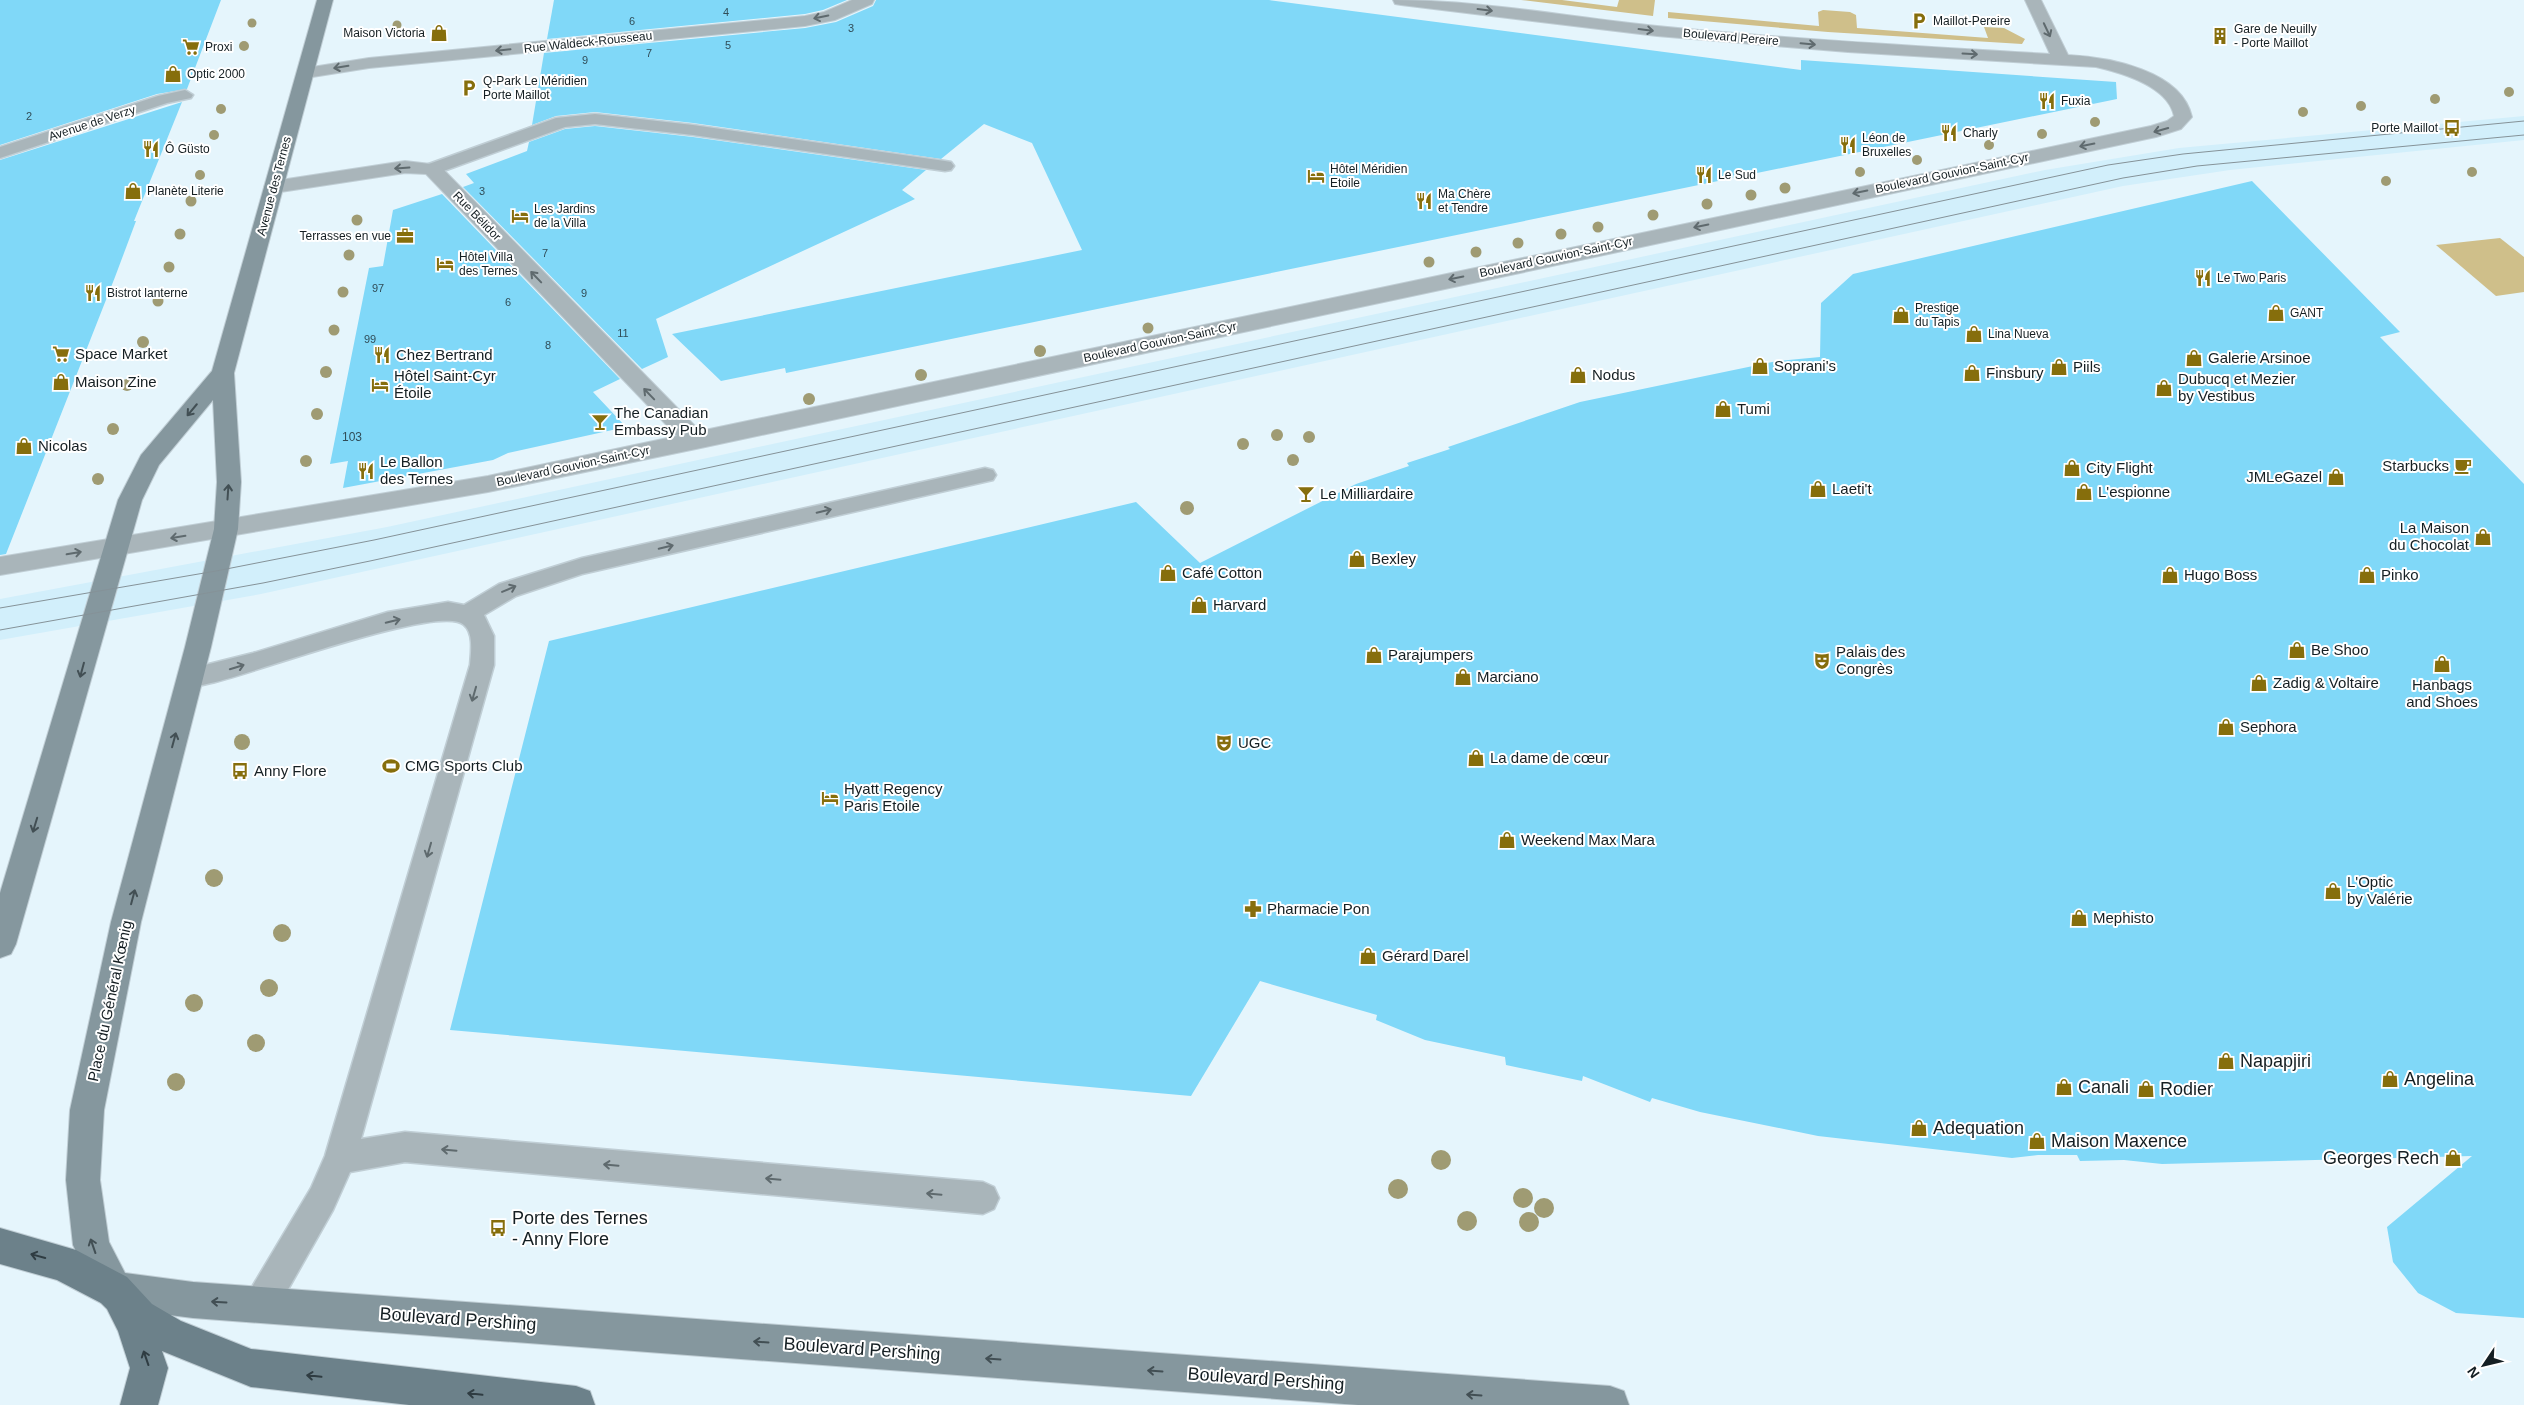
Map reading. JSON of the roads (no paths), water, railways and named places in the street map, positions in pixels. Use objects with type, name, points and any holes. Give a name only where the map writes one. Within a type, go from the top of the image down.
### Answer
[{"type":"main road","name":"Avenue des Ternes","points":[[211,592],[226,529],[229,482],[223,373],[325,0]]},
{"type":"main road","name":"Avenue des Ternes","points":[[0,944],[130,500],[149,461],[223,373]]},
{"type":"main road","name":"Place du Général Kœnig","points":[[140,1405],[149,1368],[134,1322],[114,1290],[91,1245],[82,1180],[88,1110],[126,922],[211,592]]},
{"type":"main road","name":"Boulevard Pershing","points":[[0,1246],[63,1263],[114,1290],[140,1317],[169,1335],[251,1368],[576,1405]]},
{"type":"main road","name":"Boulevard Pershing","points":[[114,1290],[193,1300],[1610,1405]]},
{"type":"street","name":"Rue Waldeck-Rousseau","points":[[306,73],[369,63],[805,20],[829,16],[866,0]]},
{"type":"street","name":"Boulevard Pereire","points":[[1401,0],[1657,31],[1848,47],[2103,63],[2150,80],[2179,104]]},
{"type":"street","points":[[2033,0],[2061,59]]},
{"type":"street","name":"Boulevard Gouvion-Saint-Cyr","points":[[0,566],[488,484],[696,441],[2040,154],[2156,131],[2180,122],[2184,112],[2179,104]]},
{"type":"street","points":[[274,187],[405,167],[432,169]]},
{"type":"street","name":"Rue Bélidor","points":[[432,169],[696,441]]},
{"type":"lane","name":"Avenue de Verzy","points":[[0,153],[164,99],[185,95]]},
{"type":"lane","points":[[432,169],[562,122],[595,120],[694,130],[945,166]]},
{"type":"lane","points":[[468,614],[494,596],[517,586],[582,566],[986,475]]},
{"type":"lane","points":[[190,678],[232,669],[392,621],[438,611],[452,610],[468,614],[478,624],[483,640],[482,665],[340,1158],[322,1199],[261,1304]]},
{"type":"lane","points":[[340,1158],[373,1150],[405,1147],[983,1198]]},
{"type":"tram line","points":[[0,608],[216,571],[374,540],[2108,165],[2183,154],[2524,121]]},
{"type":"tram line","points":[[0,630],[263,583],[370,561],[2123,178],[2197,166],[2524,135]]},
{"type":"place","name":"Maillot-Pereire","points":[[1919,21]]},
{"type":"place","name":"Maison Victoria","points":[[439,33]]},
{"type":"place","name":"Gare de Neuilly - Porte Maillot","points":[[2220,36]]},
{"type":"place","name":"Proxi","points":[[191,47]]},
{"type":"place","name":"Optic 2000","points":[[173,74]]},
{"type":"place","name":"Q-Park Le Méridien Porte Maillot","points":[[469,88]]},
{"type":"place","name":"Fuxia","points":[[2047,101]]},
{"type":"place","name":"Porte Maillot","points":[[2452,128]]},
{"type":"place","name":"Charly","points":[[1949,133]]},
{"type":"place","name":"Léon de Bruxelles","points":[[1848,145]]},
{"type":"place","name":"Ô Güsto","points":[[151,149]]},
{"type":"place","name":"Le Sud","points":[[1704,175]]},
{"type":"place","name":"Hôtel Méridien Etoile","points":[[1316,176]]},
{"type":"place","name":"Planète Literie","points":[[133,191]]},
{"type":"place","name":"Ma Chère et Tendre","points":[[1424,201]]},
{"type":"place","name":"Les Jardins de la Villa","points":[[520,216]]},
{"type":"place","name":"Terrasses en vue","points":[[405,236]]},
{"type":"place","name":"Hôtel Villa des Ternes","points":[[445,264]]},
{"type":"place","name":"Le Two Paris","points":[[2203,278]]},
{"type":"place","name":"Bistrot lanterne","points":[[93,293]]},
{"type":"place","name":"GANT","points":[[2276,313]]},
{"type":"place","name":"Prestige du Tapis","points":[[1901,315]]},
{"type":"place","name":"Lina Nueva","points":[[1974,334]]},
{"type":"place","name":"Space Market","points":[[61,354]]},
{"type":"place","name":"Chez Bertrand","points":[[382,355]]},
{"type":"place","name":"Galerie Arsinoe","points":[[2194,358]]},
{"type":"place","name":"Soprani's","points":[[1760,366]]},
{"type":"place","name":"Piils","points":[[2059,367]]},
{"type":"place","name":"Finsbury","points":[[1972,373]]},
{"type":"place","name":"Nodus","points":[[1578,375]]},
{"type":"place","name":"Maison Zine","points":[[61,382]]},
{"type":"place","name":"Hôtel Saint-Cyr Étoile","points":[[380,385]]},
{"type":"place","name":"Dubucq et Mezier by Vestibus","points":[[2164,388]]},
{"type":"place","name":"Tumi","points":[[1723,409]]},
{"type":"place","name":"The Canadian Embassy Pub","points":[[600,422]]},
{"type":"place","name":"Nicolas","points":[[24,446]]},
{"type":"place","name":"Starbucks","points":[[2463,466]]},
{"type":"place","name":"City Flight","points":[[2072,468]]},
{"type":"place","name":"Le Ballon des Ternes","points":[[366,471]]},
{"type":"place","name":"JMLeGazel","points":[[2336,477]]},
{"type":"place","name":"Laeti't","points":[[1818,489]]},
{"type":"place","name":"L'espionne","points":[[2084,492]]},
{"type":"place","name":"Le Milliardaire","points":[[1306,494]]},
{"type":"place","name":"La Maison du Chocolat","points":[[2483,537]]},
{"type":"place","name":"Bexley","points":[[1357,559]]},
{"type":"place","name":"Café Cotton","points":[[1168,573]]},
{"type":"place","name":"Hugo Boss","points":[[2170,575]]},
{"type":"place","name":"Pinko","points":[[2367,575]]},
{"type":"place","name":"Harvard","points":[[1199,605]]},
{"type":"place","name":"Be Shoo","points":[[2297,650]]},
{"type":"place","name":"Parajumpers","points":[[1374,655]]},
{"type":"place","name":"Palais des Congrès","points":[[1822,661]]},
{"type":"place","name":"Hanbags and Shoes","points":[[2442,664]]},
{"type":"place","name":"Marciano","points":[[1463,677]]},
{"type":"place","name":"Zadig & Voltaire","points":[[2259,683]]},
{"type":"place","name":"Sephora","points":[[2226,727]]},
{"type":"place","name":"UGC","points":[[1224,743]]},
{"type":"place","name":"La dame de cœur","points":[[1476,758]]},
{"type":"place","name":"CMG Sports Club","points":[[391,766]]},
{"type":"place","name":"Anny Flore","points":[[240,771]]},
{"type":"place","name":"Hyatt Regency Paris Etoile","points":[[830,798]]},
{"type":"place","name":"Weekend Max Mara","points":[[1507,840]]},
{"type":"place","name":"L'Optic by Valérie","points":[[2333,891]]},
{"type":"place","name":"Pharmacie Pon","points":[[1253,909]]},
{"type":"place","name":"Mephisto","points":[[2079,918]]},
{"type":"place","name":"Gérard Darel","points":[[1368,956]]},
{"type":"place","name":"Napapjiri","points":[[2226,1061]]},
{"type":"place","name":"Angelina","points":[[2390,1079]]},
{"type":"place","name":"Canali","points":[[2064,1087]]},
{"type":"place","name":"Rodier","points":[[2146,1089]]},
{"type":"place","name":"Adequation","points":[[1919,1128]]},
{"type":"place","name":"Maison Maxence","points":[[2037,1141]]},
{"type":"place","name":"Georges Rech","points":[[2453,1158]]},
{"type":"place","name":"Porte des Ternes - Anny Flore","points":[[498,1228]]}]
